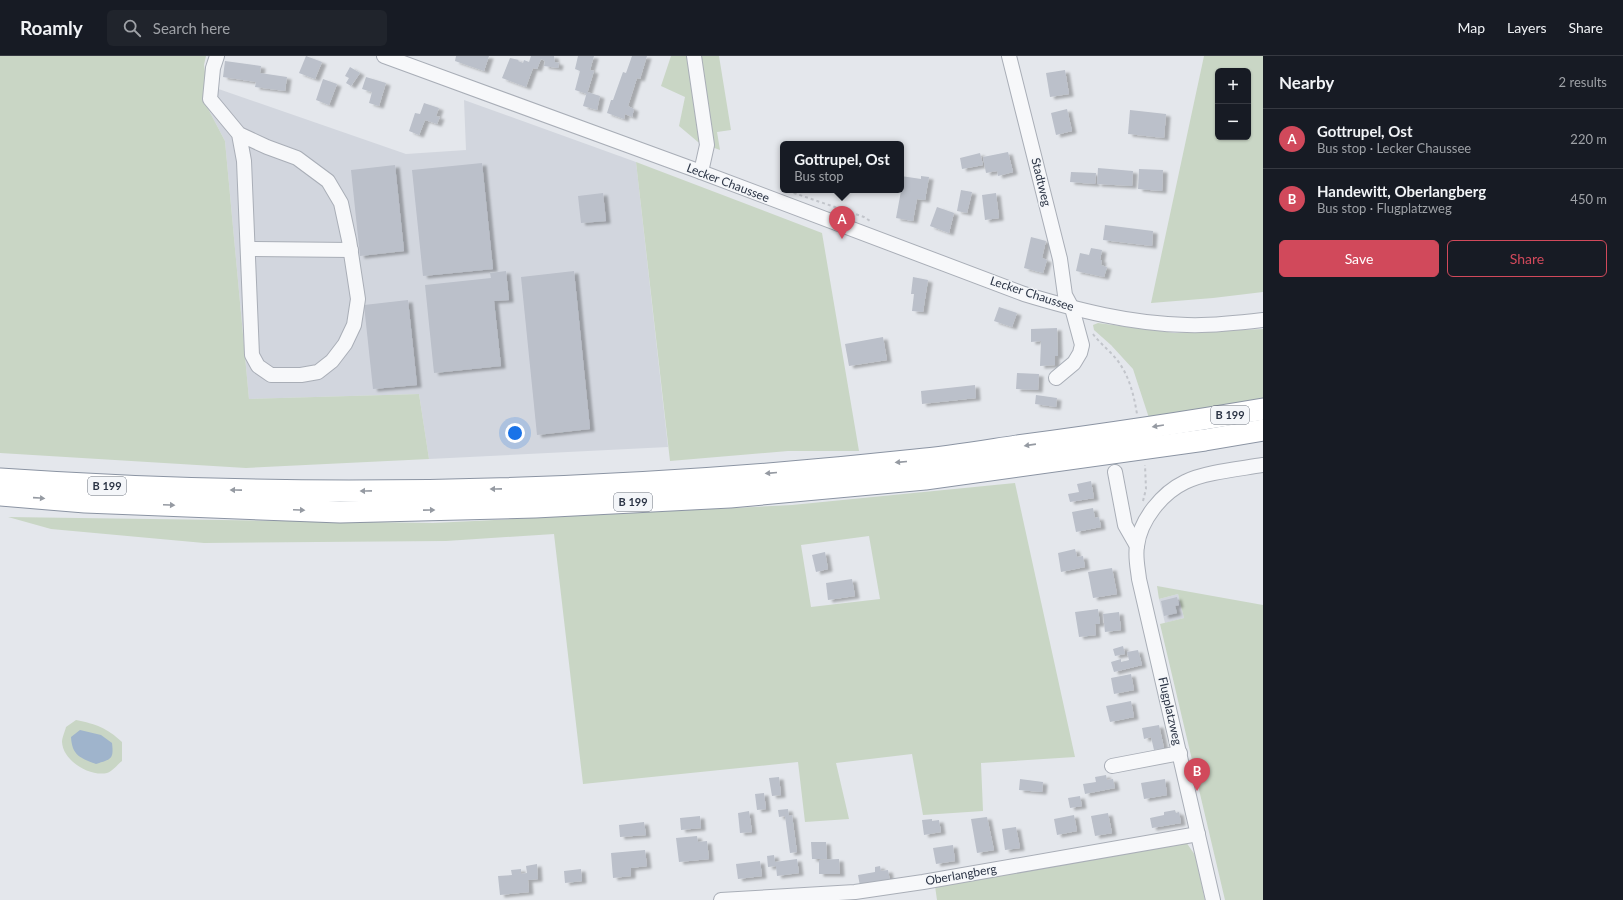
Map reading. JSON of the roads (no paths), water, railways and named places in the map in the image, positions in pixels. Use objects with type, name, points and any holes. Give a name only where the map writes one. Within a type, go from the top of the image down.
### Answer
[{"type":"highway","name":"B 199","points":[[0,479],[67,484],[340,492],[543,488],[726,477],[918,460],[1120,432],[1263,409]]},
{"type":"highway","name":"B 199","points":[[0,495],[86,502],[340,512],[551,506],[730,497],[925,479],[1205,440],[1263,430]]},
{"type":"street","points":[[217,56],[210,99],[239,134],[267,147],[297,158],[328,181],[341,203],[351,250],[358,299],[354,325],[345,344],[332,362],[318,372],[301,375],[271,375],[258,366],[252,355],[244,160],[239,134]]},
{"type":"street","name":"Lecker Chaussee","points":[[384,56],[701,172],[1024,294],[1092,313],[1150,322],[1186,325],[1228,324],[1263,320]]},
{"type":"street","points":[[694,56],[707,145],[701,172]]},
{"type":"street","name":"Stadtweg","points":[[1009,56],[1060,259],[1065,295],[1072,308],[1082,345],[1080,353],[1074,363],[1056,378]]},
{"type":"street","points":[[248,249],[351,250]]},
{"type":"street","name":"Flugplatzweg","points":[[1214,900],[1139,579],[1137,546],[1144,525],[1154,508],[1171,491],[1186,481],[1206,475],[1263,465]]},
{"type":"street","name":"Flugplatzweg","points":[[1115,472],[1125,525],[1137,546]]},
{"type":"street","points":[[1112,766],[1180,753]]},
{"type":"street","name":"Oberlangberg","points":[[722,900],[855,892],[923,882],[1198,834]]},
{"type":"water","points":[[80,730],[101,735],[112,743],[112,756],[108,760],[96,764],[78,755],[73,748],[71,737]]},
{"type":"place","name":"Gottrupel, Ost","points":[[842,239]]},
{"type":"place","name":"Handewitt, Oberlangberg","points":[[1197,791]]}]
